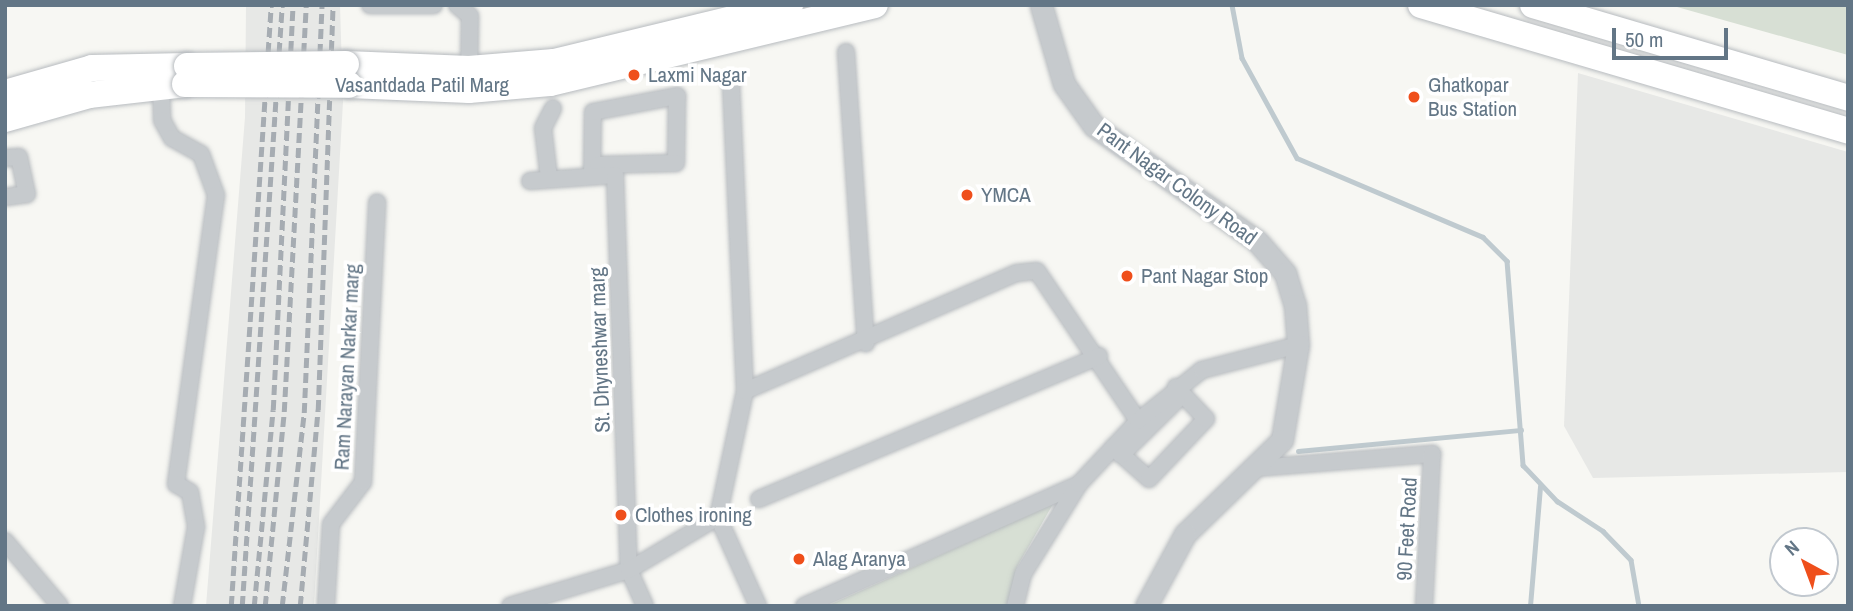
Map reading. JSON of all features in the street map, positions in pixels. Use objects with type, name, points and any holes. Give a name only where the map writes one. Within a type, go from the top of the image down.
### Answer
[{"type":"main road","name":"Vasantdada Patil Marg","points":[[5,93],[92,68],[188,77],[348,74],[550,83],[790,5]]},
{"type":"main road","name":"Vasantdada Patil Marg","points":[[641,52],[875,5]]},
{"type":"main road","points":[[1421,5],[1848,131]]},
{"type":"main road","points":[[1532,5],[1848,97]]},
{"type":"main road","points":[[1602,59],[1612,29]]},
{"type":"main road","name":"Vasantdada Patil Marg","points":[[5,119],[89,95],[188,77]]},
{"type":"street","points":[[370,5],[434,5]]},
{"type":"street","name":"Pant Nagar Colony Road","points":[[1041,5],[1064,84],[1094,126],[1217,209],[1285,272],[1298,345],[1282,440],[1257,468],[1185,534],[1146,606]]},
{"type":"street","points":[[466,7],[470,16],[469,80]]},
{"type":"street","points":[[846,52],[866,343]]},
{"type":"street","points":[[182,606],[196,527],[190,492],[176,484],[216,195],[201,154],[172,138],[162,120],[188,77]]},
{"type":"street","points":[[731,83],[745,391],[718,517],[758,606]]},
{"type":"street","points":[[530,181],[592,170],[636,172],[644,164],[676,163],[679,156],[677,96],[593,112],[592,170]]},
{"type":"street","points":[[549,178],[543,128],[553,108]]},
{"type":"street","points":[[5,159],[19,157],[27,194],[5,197]]},
{"type":"street","name":"St. Dhyneshwar marg","points":[[615,170],[629,570],[645,606]]},
{"type":"street","name":"Ram Narayan Narkar marg","points":[[326,606],[331,524],[363,482],[377,202]]},
{"type":"street","points":[[745,391],[866,343],[1017,272],[1037,271],[1099,356],[1138,421]]},
{"type":"street","points":[[1117,451],[1138,421],[1180,390],[1231,358],[1298,345]]},
{"type":"street","points":[[759,499],[1099,356]]},
{"type":"street","points":[[1117,451],[1146,479],[1158,469],[1205,423],[1180,390]]},
{"type":"street","points":[[804,606],[1079,484],[1180,390]]},
{"type":"street","name":"90 Feet Road","points":[[1257,468],[1432,454],[1424,606]]},
{"type":"street","points":[[1015,606],[1023,574],[1079,484]]},
{"type":"street","points":[[510,606],[557,599],[629,570],[718,517]]},
{"type":"street","points":[[5,541],[60,606]]},
{"type":"shaded area","points":[[246,5],[340,5],[343,102],[314,606],[206,606],[245,117]]},
{"type":"shaded area","points":[[1670,5],[1848,5],[1848,55]]},
{"type":"shaded area","points":[[1578,73],[1848,152],[1848,472],[1593,478],[1564,426]]},
{"type":"shaded area","points":[[1053,504],[1017,567],[1008,606],[827,606]]},
{"type":"waterway","points":[[1232,5],[1242,58],[1297,158],[1483,237],[1507,261],[1523,465],[1557,501],[1603,531],[1631,560],[1639,606]]},
{"type":"waterway","points":[[1298,451],[1521,430]]},
{"type":"waterway","points":[[1530,606],[1540,486]]},
{"type":"railway","points":[[231,606],[271,5]]},
{"type":"railway","points":[[242,606],[282,5]]},
{"type":"railway","points":[[254,606],[273,410],[293,5]]},
{"type":"railway","points":[[265,606],[284,412],[306,5]]},
{"type":"railway","points":[[282,606],[304,413],[322,5]]},
{"type":"railway","points":[[300,606],[318,410],[333,5]]},
{"type":"place","name":"Laxmi Nagar","points":[[634,75]]},
{"type":"place","name":"Ghatkopar Bus Station","points":[[1414,97]]},
{"type":"place","name":"YMCA","points":[[967,195]]},
{"type":"place","name":"Pant Nagar Stop","points":[[1127,276]]},
{"type":"place","name":"Clothes ironing","points":[[621,515]]},
{"type":"place","name":"Alag Aranya","points":[[799,559]]}]
